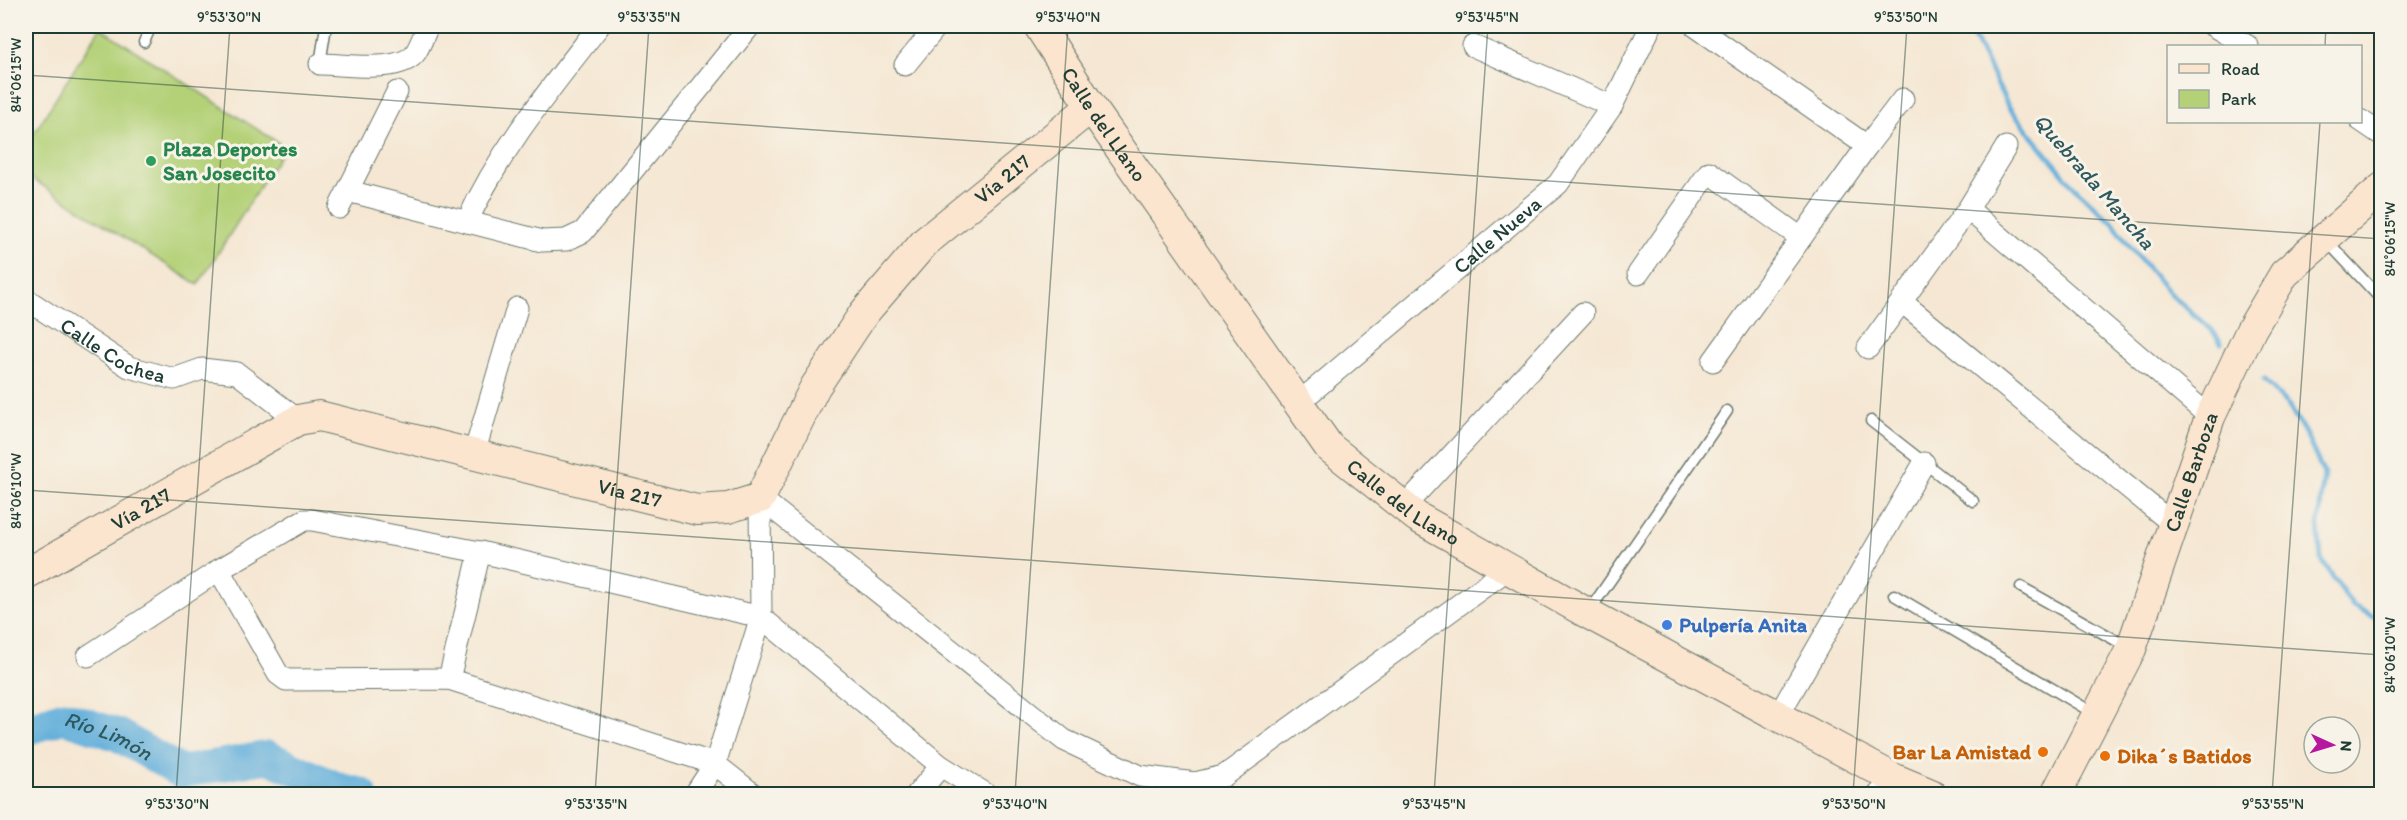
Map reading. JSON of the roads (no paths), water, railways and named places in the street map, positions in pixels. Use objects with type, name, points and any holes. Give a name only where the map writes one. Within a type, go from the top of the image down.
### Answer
[{"type":"main road","name":"Calle del Llano","points":[[1039,26],[1091,107],[1329,447],[1403,508],[1508,569],[1778,716],[1887,787],[1931,795]]},
{"type":"main road","name":"Vía 217","points":[[26,574],[298,420],[320,416],[698,510],[728,508],[760,498],[815,387],[864,313],[925,242],[1091,107]]},
{"type":"main road","name":"Calle Barboza","points":[[2056,795],[2131,649],[2210,417],[2251,330],[2284,274],[2323,237],[2382,188]]},
{"type":"street","points":[[320,64],[383,66],[405,62],[416,52],[428,26]]},
{"type":"street","points":[[467,222],[485,181],[516,132],[599,26]]},
{"type":"street","points":[[397,93],[344,200],[467,222],[542,241],[566,240],[584,232],[750,26]]},
{"type":"street","points":[[905,64],[937,26]]},
{"type":"street","name":"Calle Nueva","points":[[1297,404],[1558,184],[1612,106],[1651,26]]},
{"type":"street","points":[[1695,26],[1867,146]]},
{"type":"street","points":[[2213,26],[2246,45]]},
{"type":"street","points":[[1473,46],[1612,106]]},
{"type":"street","points":[[1713,361],[1903,99]]},
{"type":"street","points":[[2362,121],[2382,135]]},
{"type":"street","points":[[1868,348],[1968,209],[2006,147]]},
{"type":"street","points":[[1638,274],[1710,172],[1801,238]]},
{"type":"street","points":[[1968,209],[2210,417]]},
{"type":"street","name":"Calle Cochea","points":[[26,299],[129,367],[174,379],[202,369],[237,373],[298,420]]},
{"type":"street","points":[[1902,302],[2174,525]]},
{"type":"street","points":[[474,453],[518,308]]},
{"type":"street","points":[[1403,508],[1583,314]]},
{"type":"street","points":[[1778,716],[1924,463]]},
{"type":"street","points":[[695,795],[715,764],[761,617],[760,498]]},
{"type":"street","points":[[760,498],[1064,740],[1140,776],[1197,789],[1224,776],[1508,569]]},
{"type":"street","points":[[88,656],[219,570],[304,520],[480,552],[761,617],[941,766],[986,795]]},
{"type":"street","points":[[449,679],[480,552]]},
{"type":"street","points":[[219,570],[278,674],[286,680],[449,679],[715,764],[753,795]]},
{"type":"street","points":[[918,795],[941,766]]},
{"type":"lane","points":[[144,42],[151,26]]},
{"type":"lane","points":[[320,64],[326,26]]},
{"type":"lane","points":[[2323,237],[2382,300]]},
{"type":"lane","points":[[1587,613],[1727,411]]},
{"type":"lane","points":[[1870,421],[1973,501]]},
{"type":"lane","points":[[2021,587],[2131,649]]},
{"type":"lane","points":[[1894,595],[2098,716]]},
{"type":"waterway","name":"Quebrada Mancha","points":[[1966,26],[1971,31],[2008,106],[2073,186],[2114,224],[2130,247],[2169,293],[2212,330],[2221,343]]},
{"type":"waterway","name":"Quebrada Mancha","points":[[2264,381],[2290,407],[2324,474],[2318,526],[2321,559],[2353,606],[2382,620]]},
{"type":"waterway","name":"Río Limón","points":[[26,729],[64,717],[118,735],[181,772],[268,757],[339,789],[361,794]]},
{"type":"place","name":"Plaza Deportes San Josecito","points":[[151,161]]},
{"type":"place","name":"Pulpería Anita","points":[[1667,625]]},
{"type":"place","name":"Bar La Amistad","points":[[2043,752]]},
{"type":"place","name":"Dika´s Batidos","points":[[2105,756]]}]
